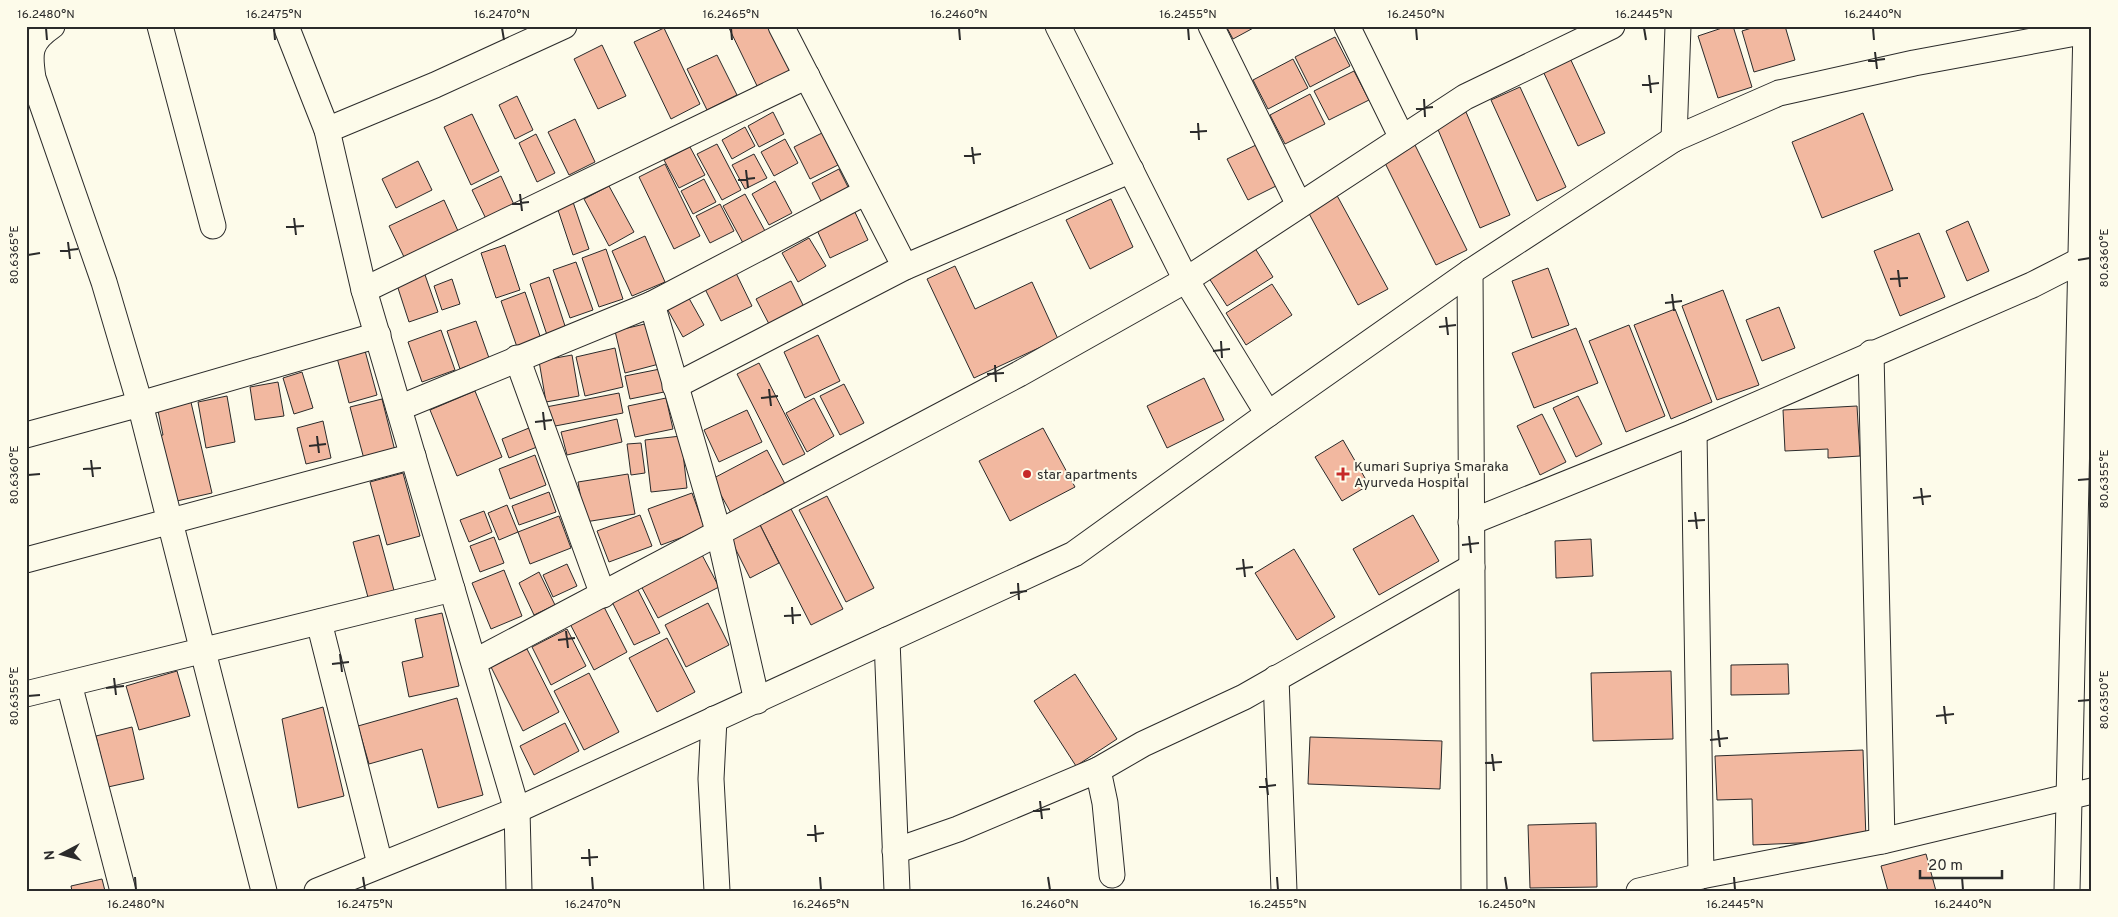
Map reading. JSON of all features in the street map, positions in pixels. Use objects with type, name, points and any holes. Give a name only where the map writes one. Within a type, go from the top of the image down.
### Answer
[{"type":"street","points":[[52,26],[39,35],[33,43],[30,59],[34,78],[104,282],[140,404],[264,891]]},
{"type":"street","points":[[160,26],[214,226]]},
{"type":"street","points":[[286,26],[327,130],[364,290],[517,810],[519,891]]},
{"type":"street","points":[[327,130],[435,85],[564,26]]},
{"type":"street","points":[[781,26],[905,267]]},
{"type":"street","points":[[1058,26],[1186,280],[1268,414]]},
{"type":"street","points":[[1211,26],[1299,205]]},
{"type":"street","points":[[1347,26],[1402,138]]},
{"type":"street","points":[[474,662],[1019,374],[1186,280],[1465,96],[1612,26]]},
{"type":"street","points":[[1674,139],[1678,26]]},
{"type":"street","points":[[317,891],[517,810],[1074,554],[1268,414],[1470,272],[1674,139],[1779,93],[1914,63],[2088,29],[2080,794],[2068,891]]},
{"type":"street","points":[[364,290],[807,76]]},
{"type":"street","points":[[675,386],[905,267],[1131,170]]},
{"type":"street","points":[[399,408],[652,304],[866,192]]},
{"type":"street","points":[[1471,522],[1694,432],[2032,285],[2086,259]]},
{"type":"street","points":[[1470,272],[1474,891]]},
{"type":"street","points":[[652,304],[719,534],[757,701]]},
{"type":"street","points":[[26,434],[140,404],[378,335]]},
{"type":"street","points":[[1871,354],[1882,841]]},
{"type":"street","points":[[517,358],[603,595]]},
{"type":"street","points":[[1694,432],[1701,876]]},
{"type":"street","points":[[26,560],[413,456]]},
{"type":"street","points":[[896,851],[958,829],[1098,770],[1143,744],[1244,697],[1472,567]]},
{"type":"street","points":[[26,694],[452,589]]},
{"type":"street","points":[[319,622],[380,864]]},
{"type":"street","points":[[887,640],[897,891]]},
{"type":"street","points":[[1276,678],[1284,891]]},
{"type":"street","points":[[69,684],[123,891]]},
{"type":"street","points":[[714,719],[711,778],[718,891]]},
{"type":"street","points":[[1098,770],[1105,803],[1112,875]]},
{"type":"street","points":[[1640,891],[1701,876],[1882,841],[2080,794]]},
{"type":"building","points":[[728,26],[772,26],[795,76],[760,92]]},
{"type":"building","points":[[1226,26],[1257,26],[1233,39]]},
{"type":"building","points":[[1733,26],[1752,87],[1718,98],[1698,36]]},
{"type":"building","points":[[1758,26],[1785,26],[1795,60],[1754,72],[1742,31]]},
{"type":"building","points":[[664,28],[700,104],[671,119],[634,42]]},
{"type":"building","points":[[1335,37],[1350,66],[1310,87],[1295,57]]},
{"type":"building","points":[[602,45],[626,96],[598,109],[574,59]]},
{"type":"building","points":[[717,55],[737,95],[707,110],[687,69]]},
{"type":"building","points":[[1569,56],[1605,133],[1578,146],[1542,69]]},
{"type":"building","points":[[1293,59],[1308,88],[1268,109],[1253,80]]},
{"type":"building","points":[[1354,71],[1369,100],[1329,120],[1314,91]]},
{"type":"building","points":[[1520,87],[1566,187],[1537,201],[1491,100]]},
{"type":"building","points":[[1310,94],[1325,124],[1285,144],[1270,115]]},
{"type":"building","points":[[517,96],[533,130],[515,139],[499,105]]},
{"type":"building","points":[[773,112],[784,134],[759,147],[748,126]]},
{"type":"building","points":[[1466,112],[1510,215],[1480,228],[1436,125]]},
{"type":"building","points":[[1863,113],[1893,190],[1822,218],[1792,142]]},
{"type":"building","points":[[472,114],[499,171],[471,185],[444,127]]},
{"type":"building","points":[[575,119],[595,162],[569,175],[548,132]]},
{"type":"building","points":[[745,127],[755,146],[732,159],[722,140]]},
{"type":"building","points":[[822,133],[838,165],[810,179],[794,147]]},
{"type":"building","points":[[536,134],[555,173],[537,182],[519,143]]},
{"type":"building","points":[[785,139],[798,163],[774,176],[761,152]]},
{"type":"building","points":[[1413,141],[1467,250],[1436,265],[1382,157]]},
{"type":"building","points":[[717,144],[741,190],[722,200],[697,154]]},
{"type":"building","points":[[1256,145],[1276,186],[1248,200],[1227,159]]},
{"type":"building","points":[[690,147],[705,175],[679,188],[664,160]]},
{"type":"building","points":[[754,154],[767,178],[745,189],[732,165]]},
{"type":"building","points":[[418,161],[432,190],[396,208],[382,179]]},
{"type":"building","points":[[665,164],[700,236],[674,249],[639,177]]},
{"type":"building","points":[[839,169],[851,193],[824,207],[812,183]]},
{"type":"building","points":[[501,176],[516,209],[488,223],[472,190]]},
{"type":"building","points":[[704,179],[716,202],[693,214],[681,191]]},
{"type":"building","points":[[775,181],[792,213],[769,225],[752,194]]},
{"type":"building","points":[[609,186],[634,232],[609,246],[584,199]]},
{"type":"building","points":[[1334,190],[1388,289],[1358,305],[1305,206]]},
{"type":"building","points":[[745,194],[765,231],[743,243],[723,206]]},
{"type":"building","points":[[1111,199],[1133,247],[1090,269],[1066,220]]},
{"type":"building","points":[[444,200],[458,231],[404,257],[389,226]]},
{"type":"building","points":[[573,202],[589,249],[573,255],[557,207]]},
{"type":"building","points":[[720,204],[734,231],[710,243],[696,216]]},
{"type":"building","points":[[853,208],[868,240],[830,258],[815,226]]},
{"type":"building","points":[[1968,221],[1989,271],[1967,281],[1946,231]]},
{"type":"building","points":[[1919,233],[1945,297],[1900,316],[1874,251]]},
{"type":"building","points":[[645,236],[665,282],[632,296],[612,251]]},
{"type":"building","points":[[809,238],[826,266],[798,282],[782,253]]},
{"type":"building","points":[[505,245],[520,290],[496,298],[481,253]]},
{"type":"building","points":[[1253,245],[1273,277],[1227,306],[1207,275]]},
{"type":"building","points":[[606,249],[623,299],[599,307],[582,258]]},
{"type":"building","points":[[576,262],[593,310],[570,318],[553,270]]},
{"type":"building","points":[[955,266],[975,309],[1032,282],[1058,339],[974,378],[927,279]]},
{"type":"building","points":[[1548,268],[1569,325],[1532,338],[1512,281]]},
{"type":"building","points":[[424,272],[438,312],[409,322],[396,282]]},
{"type":"building","points":[[736,273],[752,306],[721,321],[705,289]]},
{"type":"building","points":[[549,277],[566,329],[547,335],[530,284]]},
{"type":"building","points":[[452,279],[460,304],[442,310],[434,286]]},
{"type":"building","points":[[791,281],[804,307],[769,324],[756,299]]},
{"type":"building","points":[[1272,284],[1292,315],[1246,345],[1226,313]]},
{"type":"building","points":[[1723,290],[1759,385],[1717,400],[1682,306]]},
{"type":"building","points":[[525,292],[541,339],[517,347],[501,301]]},
{"type":"building","points":[[686,293],[704,325],[683,337],[665,305]]},
{"type":"building","points":[[1779,307],[1795,348],[1762,361],[1746,320]]},
{"type":"building","points":[[1675,309],[1712,402],[1671,419],[1634,325]]},
{"type":"building","points":[[476,321],[489,358],[460,369],[447,331]]},
{"type":"building","points":[[649,323],[659,364],[625,373],[615,331]]},
{"type":"building","points":[[1629,325],[1665,416],[1626,432],[1589,341]]},
{"type":"building","points":[[1576,328],[1598,383],[1534,408],[1512,353]]},
{"type":"building","points":[[441,330],[455,370],[422,382],[408,342]]},
{"type":"building","points":[[818,335],[840,381],[805,398],[784,352]]},
{"type":"building","points":[[364,347],[377,395],[349,403],[336,354]]},
{"type":"building","points":[[615,348],[623,387],[585,396],[576,357]]},
{"type":"building","points":[[572,355],[579,396],[546,402],[539,361]]},
{"type":"building","points":[[759,363],[805,454],[783,465],[737,374]]},
{"type":"building","points":[[660,369],[664,392],[630,399],[625,376]]},
{"type":"building","points":[[302,372],[313,408],[294,414],[283,378]]},
{"type":"building","points":[[1204,378],[1224,420],[1167,448],[1147,406]]},
{"type":"building","points":[[278,382],[284,416],[255,420],[250,387]]},
{"type":"building","points":[[844,384],[864,423],[840,435],[820,396]]},
{"type":"building","points":[[475,391],[502,457],[457,476],[430,410]]},
{"type":"building","points":[[619,393],[623,413],[550,427],[546,407]]},
{"type":"building","points":[[227,396],[235,442],[206,448],[198,402]]},
{"type":"building","points":[[1578,396],[1602,444],[1576,457],[1553,408]]},
{"type":"building","points":[[190,398],[212,493],[168,503],[153,437],[163,435],[157,406]]},
{"type":"building","points":[[666,398],[673,429],[635,437],[628,406]]},
{"type":"building","points":[[814,398],[834,436],[807,452],[786,413]]},
{"type":"building","points":[[382,399],[395,451],[364,459],[350,407]]},
{"type":"building","points":[[1857,406],[1860,456],[1828,458],[1828,449],[1785,451],[1783,410]]},
{"type":"building","points":[[747,410],[762,442],[719,462],[704,430]]},
{"type":"building","points":[[1542,414],[1566,462],[1540,475],[1517,426]]},
{"type":"building","points":[[617,419],[622,442],[567,455],[561,432]]},
{"type":"building","points":[[323,421],[331,458],[306,464],[297,428]]},
{"type":"building","points":[[529,428],[537,447],[509,458],[502,439]]},
{"type":"building","name":"star apartments","points":[[1043,428],[1075,487],[1010,521],[979,461]]},
{"type":"building","points":[[681,436],[687,488],[651,492],[645,440]]},
{"type":"building","points":[[1343,440],[1369,485],[1342,501],[1315,457]]},
{"type":"building","points":[[641,443],[645,473],[631,475],[627,444]]},
{"type":"building","points":[[767,450],[785,484],[731,513],[712,479]]},
{"type":"building","points":[[535,455],[546,485],[510,499],[499,469]]},
{"type":"building","points":[[403,473],[420,536],[387,545],[370,482]]},
{"type":"building","points":[[628,474],[635,514],[585,522],[578,482]]},
{"type":"building","points":[[549,492],[556,512],[519,525],[512,506]]},
{"type":"building","points":[[692,493],[705,529],[661,545],[648,509]]},
{"type":"building","points":[[827,496],[874,588],[846,602],[799,510]]},
{"type":"building","points":[[507,505],[518,532],[499,540],[488,513]]},
{"type":"building","points":[[790,507],[843,609],[811,625],[759,523]]},
{"type":"building","points":[[484,511],[492,532],[469,542],[460,520]]},
{"type":"building","points":[[640,515],[652,546],[609,562],[597,531]]},
{"type":"building","points":[[1413,515],[1439,561],[1379,595],[1353,549]]},
{"type":"building","points":[[559,516],[571,548],[530,564],[518,532]]},
{"type":"building","points":[[759,523],[779,563],[750,578],[730,538]]},
{"type":"building","points":[[379,535],[395,594],[369,601],[353,542]]},
{"type":"building","points":[[494,537],[504,563],[480,572],[470,546]]},
{"type":"building","points":[[1591,539],[1593,576],[1556,578],[1555,541]]},
{"type":"building","points":[[1294,549],[1335,617],[1297,640],[1255,573]]},
{"type":"building","points":[[701,553],[719,587],[658,618],[640,584]]},
{"type":"building","points":[[567,564],[577,586],[553,597],[543,575]]},
{"type":"building","points":[[504,570],[522,616],[491,629],[472,583]]},
{"type":"building","points":[[539,572],[555,605],[534,615],[519,583]]},
{"type":"building","points":[[636,586],[660,633],[634,645],[610,598]]},
{"type":"building","points":[[602,603],[627,652],[594,670],[568,620]]},
{"type":"building","points":[[708,603],[729,645],[686,667],[665,625]]},
{"type":"building","points":[[442,613],[459,686],[409,697],[402,662],[423,657],[415,619]]},
{"type":"building","points":[[567,629],[586,666],[551,685],[532,647]]},
{"type":"building","points":[[667,638],[695,692],[657,712],[629,658]]},
{"type":"building","points":[[527,649],[559,712],[523,731],[491,667]]},
{"type":"building","points":[[1788,664],[1789,694],[1731,695],[1731,665]]},
{"type":"building","points":[[177,671],[190,716],[139,730],[126,686]]},
{"type":"building","points":[[1671,671],[1673,739],[1593,741],[1591,673]]},
{"type":"building","points":[[589,673],[619,732],[584,750],[554,691]]},
{"type":"building","points":[[1075,674],[1117,739],[1076,766],[1034,701]]},
{"type":"building","points":[[457,698],[483,795],[438,808],[422,749],[369,764],[358,726]]},
{"type":"building","points":[[323,707],[344,796],[298,808],[282,719]]},
{"type":"building","points":[[565,723],[579,751],[534,775],[520,746]]},
{"type":"building","points":[[132,727],[144,779],[108,787],[96,736]]},
{"type":"building","points":[[1310,737],[1442,741],[1440,789],[1308,784]]},
{"type":"building","points":[[1863,750],[1866,840],[1753,845],[1752,799],[1717,800],[1715,756]]},
{"type":"building","points":[[1596,823],[1597,887],[1530,888],[1528,825]]},
{"type":"building","points":[[1926,854],[1936,891],[1888,891],[1881,866]]},
{"type":"building","points":[[102,879],[105,891],[72,891],[71,886]]},
{"type":"place","name":"star apartments","points":[[1027,474]]},
{"type":"place","name":"Kumari Supriya Smaraka Ayurveda Hospital","points":[[1343,474]]}]
